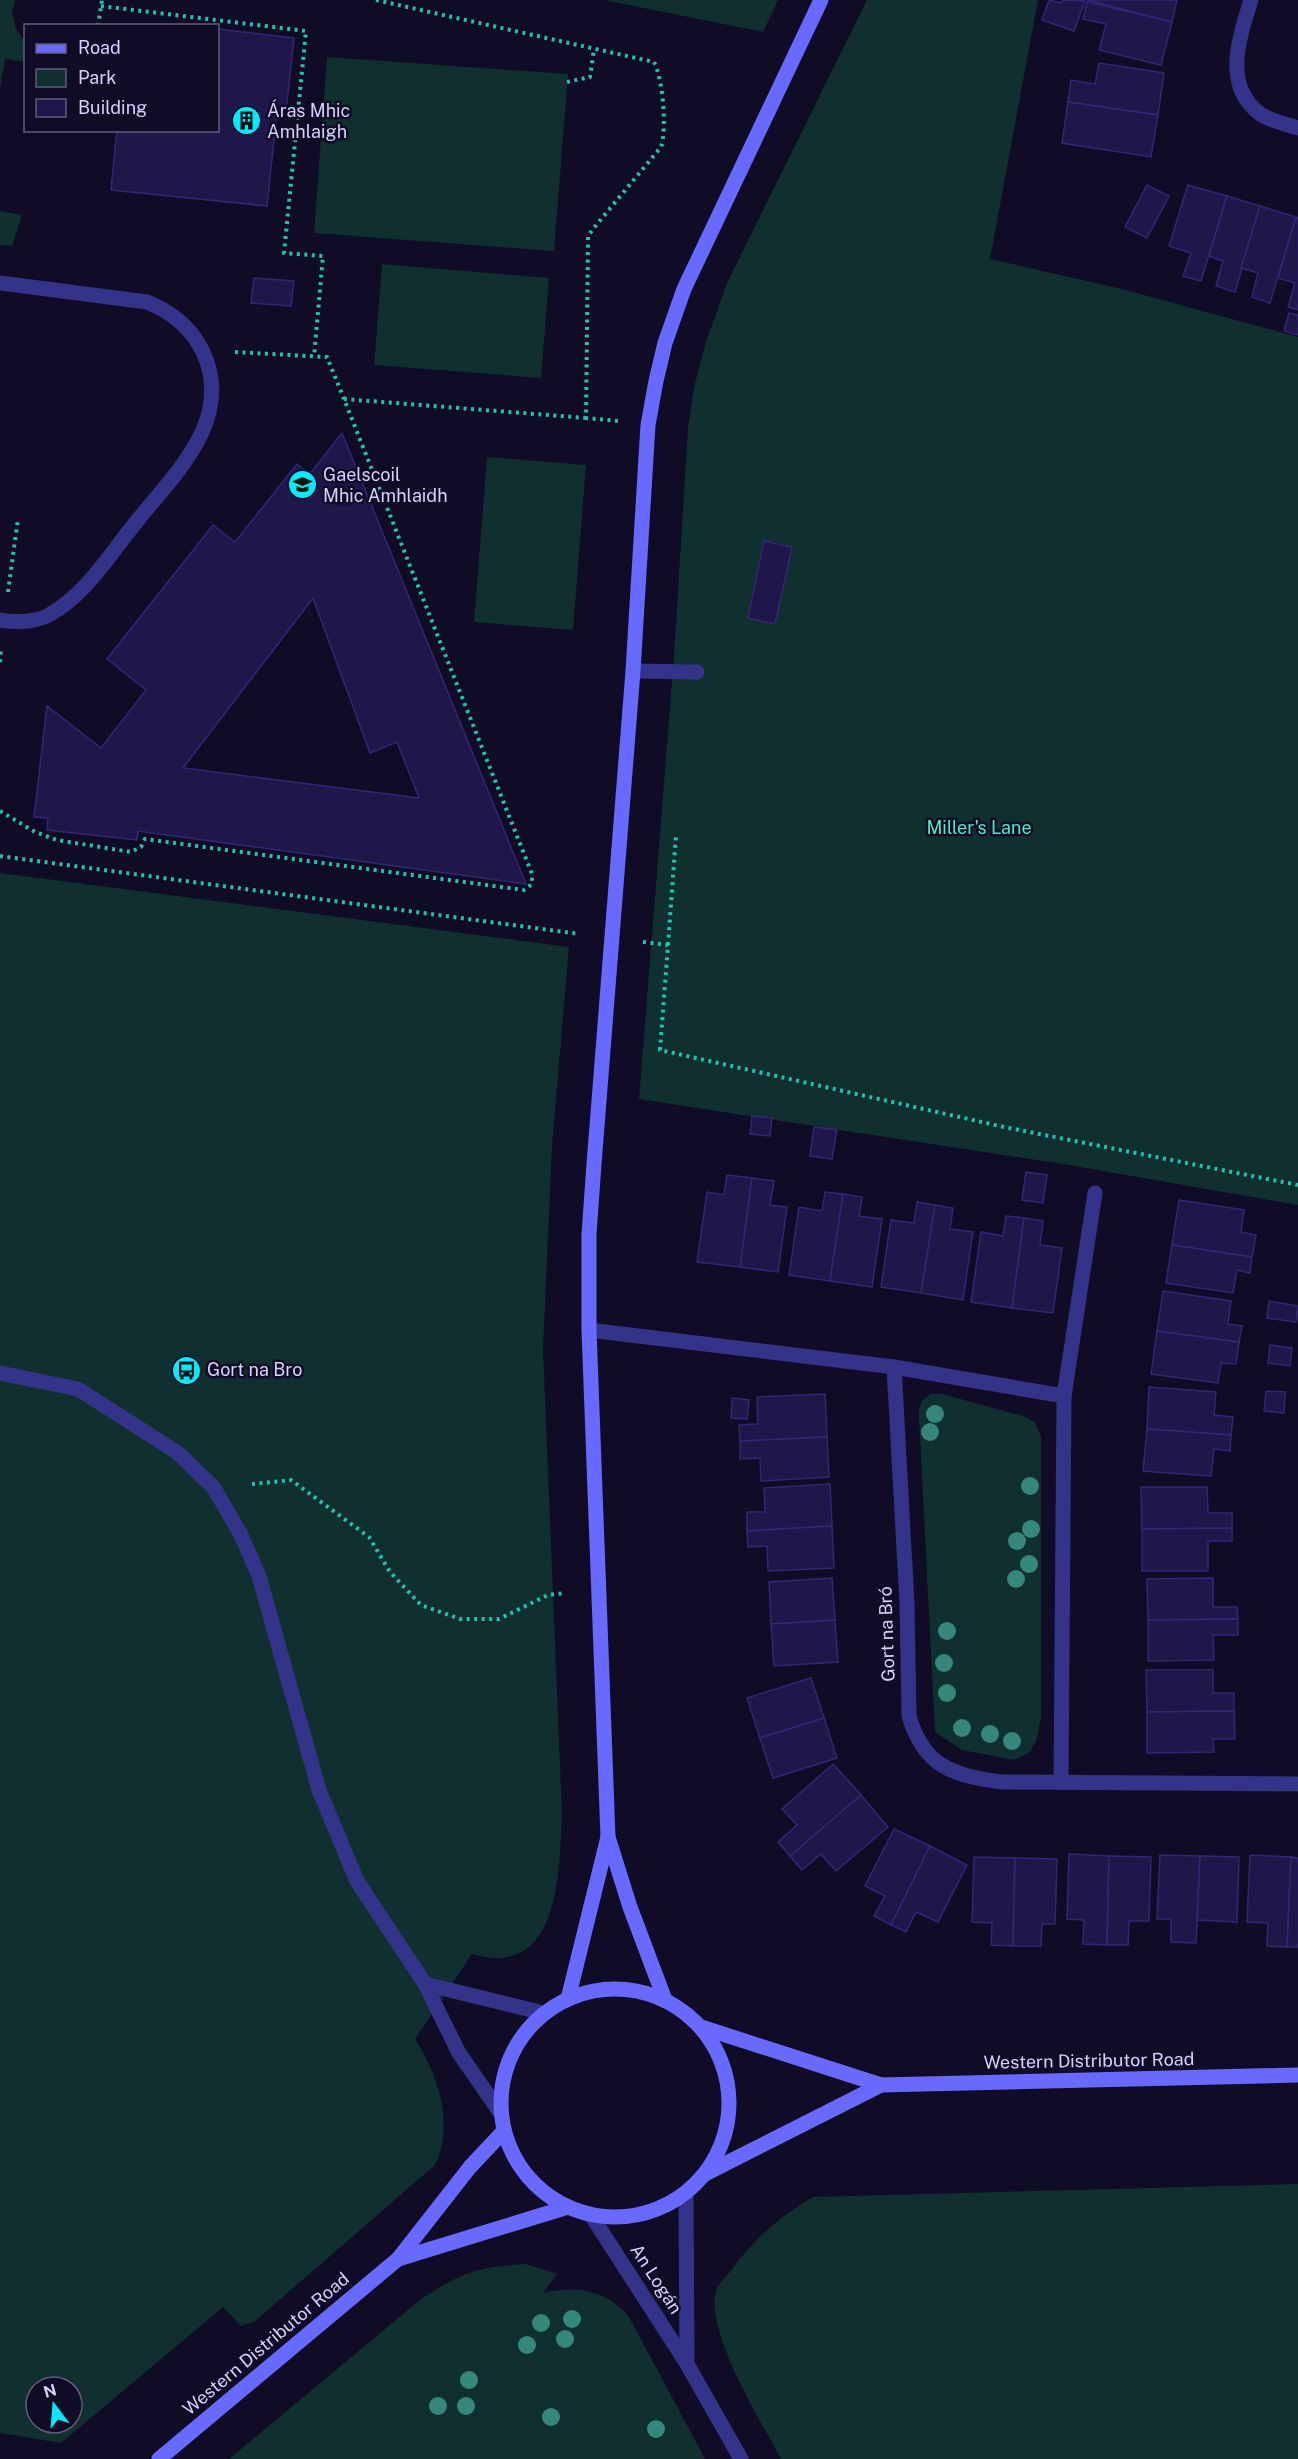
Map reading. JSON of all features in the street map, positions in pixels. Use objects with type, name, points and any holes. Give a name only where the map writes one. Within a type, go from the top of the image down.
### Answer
[{"type":"street","points":[[665,2000],[630,1907],[608,1837],[589,1330],[589,1234],[633,671],[648,425],[665,344],[692,270],[821,0]]},
{"type":"street","points":[[1251,0],[1236,51],[1237,76],[1240,86],[1244,96],[1259,113],[1298,128]]},
{"type":"street","points":[[0,284],[147,302],[164,309],[181,321],[197,339],[210,366],[214,396],[207,426],[187,458],[80,592],[47,616],[28,621],[0,620]]},
{"type":"street","points":[[633,671],[697,672]]},
{"type":"street","points":[[1061,1782],[1064,1396],[1095,1193]]},
{"type":"street","points":[[589,1330],[894,1367],[1064,1396]]},
{"type":"street","name":"Gort na Bró","points":[[894,1367],[906,1603],[909,1716],[914,1733],[927,1755],[958,1773],[1002,1782],[1298,1784]]},
{"type":"street","points":[[0,1373],[78,1389],[178,1453],[214,1488],[241,1534],[260,1576],[319,1790],[357,1881],[425,1984],[459,2053],[499,2112]]},
{"type":"street","points":[[568,1999],[608,1837]]},
{"type":"street","points":[[425,1984],[544,2013]]},
{"type":"street","points":[[629,1989],[665,2000],[685,2011],[701,2027],[719,2054],[727,2076],[730,2100],[724,2139],[705,2174],[686,2193],[657,2209],[625,2217],[591,2214],[568,2207],[546,2193],[519,2165],[502,2133],[499,2112],[508,2064],[522,2036],[544,2013],[568,1999],[592,1991],[629,1989]]},
{"type":"street","name":"Western Distributor Road","points":[[701,2027],[881,2085],[1298,2075]]},
{"type":"street","name":"Western Distributor Road","points":[[705,2174],[881,2085]]},
{"type":"street","name":"Western Distributor Road","points":[[159,2459],[398,2259],[470,2167],[502,2133]]},
{"type":"street","name":"An Logán","points":[[686,2193],[687,2364]]},
{"type":"street","name":"Western Distributor Road","points":[[398,2259],[568,2207]]},
{"type":"street","name":"An Logán","points":[[591,2214],[687,2364],[741,2459]]},
{"type":"path","points":[[98,24],[102,0]]},
{"type":"path","points":[[376,0],[654,62],[659,76],[665,136],[661,147],[588,236],[586,418]]},
{"type":"path","points":[[101,6],[306,31],[284,253],[323,256],[314,357]]},
{"type":"path","points":[[567,82],[590,77],[594,49]]},
{"type":"path","points":[[0,811],[35,832],[57,840],[131,852],[141,847],[145,839],[524,890],[532,884],[532,874],[327,357],[234,352]]},
{"type":"path","points":[[344,399],[621,421]]},
{"type":"path","points":[[676,836],[660,1050],[1004,1127],[1298,1185]]},
{"type":"path","points":[[0,856],[579,934]]},
{"type":"path","points":[[633,942],[668,945]]},
{"type":"path","points":[[252,1484],[291,1480],[369,1537],[390,1572],[421,1605],[460,1619],[499,1619],[548,1595],[566,1593]]},
{"type":"green space","points":[[0,0],[15,0],[12,12],[16,29],[24,41],[24,62],[5,59],[0,89]]},
{"type":"green space","points":[[604,0],[778,0],[763,32]]},
{"type":"green space","name":"Miller's Lane","points":[[867,0],[1038,0],[990,259],[1122,289],[1298,337],[1298,1205],[1069,1165],[639,1099],[674,656],[688,428],[694,387],[706,342],[727,283]]},
{"type":"green space","points":[[327,57],[568,74],[554,251],[314,233]]},
{"type":"green space","points":[[0,211],[22,215],[12,246],[0,245]]},
{"type":"green space","points":[[382,264],[549,278],[541,378],[374,365]]},
{"type":"green space","points":[[487,457],[586,465],[573,630],[474,622]]},
{"type":"green space","points":[[0,873],[569,947],[552,1146],[543,1349],[562,1814],[556,1890],[549,1915],[539,1936],[523,1951],[501,1958],[472,1954],[415,2039],[437,2084],[444,2117],[441,2149],[435,2165],[254,2322],[241,2326],[223,2307],[84,2424],[84,2375],[24,2375],[24,2435],[71,2435],[61,2443],[0,2433]]},
{"type":"green space","points":[[931,1394],[942,1394],[1023,1416],[1035,1422],[1041,1436],[1041,1716],[1037,1739],[1030,1752],[1014,1760],[962,1750],[935,1732],[919,1416],[921,1403]]},
{"type":"green space","points":[[1298,2184],[1298,2459],[781,2459],[737,2376],[726,2353],[719,2330],[715,2309],[716,2291],[720,2284],[766,2230],[813,2197]]},
{"type":"green space","points":[[526,2264],[557,2274],[543,2293],[567,2290],[590,2292],[601,2295],[621,2308],[629,2317],[705,2459],[229,2459],[420,2300],[447,2283],[470,2273],[494,2267]]},
{"type":"building","points":[[1049,0],[1061,3],[1063,0],[1085,1],[1074,31],[1042,20]]},
{"type":"building","points":[[1087,0],[1177,0],[1172,22]]},
{"type":"building","points":[[1087,2],[1172,22],[1161,65],[1099,50],[1106,24],[1083,19]]},
{"type":"building","name":"Áras Mhic Amhlaigh","points":[[219,29],[294,38],[286,112],[277,111],[267,206],[111,190],[117,132],[219,132]]},
{"type":"building","points":[[1099,63],[1164,73],[1158,115],[1068,102],[1071,80],[1095,84]]},
{"type":"building","points":[[1068,102],[1158,115],[1151,157],[1062,143]]},
{"type":"building","points":[[1147,185],[1169,196],[1147,238],[1125,227]]},
{"type":"building","points":[[1188,185],[1227,196],[1201,281],[1183,276],[1191,253],[1169,246]]},
{"type":"building","points":[[1227,196],[1260,206],[1235,292],[1216,286],[1223,261],[1209,256]]},
{"type":"building","points":[[1260,206],[1296,217],[1270,303],[1252,297],[1258,273],[1241,268]]},
{"type":"building","points":[[1296,217],[1298,218],[1298,310],[1288,307],[1295,283],[1278,278]]},
{"type":"building","points":[[254,278],[294,281],[291,306],[251,303]]},
{"type":"building","points":[[1289,313],[1298,315],[1298,335],[1284,331]]},
{"type":"building","points":[[342,433],[526,884],[138,831],[137,840],[47,830],[48,818],[34,817],[47,706],[101,748],[146,690],[107,659],[213,525],[235,542],[297,464],[309,475]],"holes":[[[313,598],[370,753],[397,742],[419,798],[183,768]]]},
{"type":"building","points":[[764,541],[792,547],[775,624],[748,618]]},
{"type":"building","points":[[752,1116],[772,1118],[770,1136],[750,1134]]},
{"type":"building","points":[[814,1127],[837,1130],[832,1159],[810,1156]]},
{"type":"building","points":[[1026,1172],[1047,1175],[1043,1203],[1022,1200]]},
{"type":"building","points":[[727,1175],[752,1178],[740,1267],[697,1262],[707,1192],[724,1195]]},
{"type":"building","points":[[752,1178],[774,1181],[770,1205],[787,1207],[778,1272],[740,1267]]},
{"type":"building","points":[[825,1192],[843,1194],[830,1281],[789,1275],[799,1207],[822,1211]]},
{"type":"building","points":[[843,1194],[862,1197],[859,1216],[882,1219],[872,1287],[830,1281]]},
{"type":"building","points":[[1179,1200],[1244,1210],[1241,1232],[1256,1235],[1252,1257],[1172,1245]]},
{"type":"building","points":[[917,1202],[935,1205],[921,1293],[881,1287],[891,1220],[914,1223]]},
{"type":"building","points":[[935,1205],[953,1208],[950,1229],[973,1232],[963,1300],[921,1293]]},
{"type":"building","points":[[1006,1216],[1024,1218],[1012,1308],[971,1302],[981,1232],[1003,1236]]},
{"type":"building","points":[[1024,1218],[1043,1221],[1040,1245],[1062,1248],[1053,1313],[1012,1308]]},
{"type":"building","points":[[1172,1245],[1252,1257],[1250,1273],[1237,1270],[1233,1293],[1166,1283]]},
{"type":"building","points":[[1163,1291],[1231,1301],[1228,1324],[1242,1326],[1239,1342],[1157,1331]]},
{"type":"building","points":[[1269,1301],[1298,1306],[1296,1322],[1267,1318]]},
{"type":"building","points":[[1157,1331],[1239,1342],[1236,1364],[1221,1363],[1218,1383],[1151,1374]]},
{"type":"building","points":[[1270,1345],[1292,1348],[1290,1366],[1268,1363]]},
{"type":"building","points":[[1149,1387],[1216,1392],[1214,1415],[1233,1417],[1231,1435],[1147,1429]]},
{"type":"building","points":[[1266,1391],[1285,1392],[1284,1413],[1264,1411]]},
{"type":"building","points":[[825,1394],[827,1437],[740,1441],[739,1425],[758,1424],[757,1397]]},
{"type":"building","points":[[732,1398],[749,1400],[747,1419],[731,1418]]},
{"type":"building","points":[[1147,1429],[1231,1435],[1230,1451],[1214,1449],[1211,1476],[1143,1471]]},
{"type":"building","points":[[827,1437],[829,1477],[761,1481],[760,1458],[740,1459],[740,1441]]},
{"type":"building","points":[[830,1484],[832,1526],[747,1531],[747,1512],[765,1512],[764,1488]]},
{"type":"building","points":[[1141,1487],[1207,1487],[1208,1513],[1232,1513],[1232,1528],[1142,1529]]},
{"type":"building","points":[[832,1526],[834,1568],[768,1571],[767,1546],[748,1547],[747,1531]]},
{"type":"building","points":[[1232,1528],[1232,1541],[1208,1541],[1208,1571],[1142,1571],[1142,1529]]},
{"type":"building","points":[[832,1578],[835,1620],[771,1624],[769,1582]]},
{"type":"building","points":[[1213,1578],[1213,1607],[1237,1607],[1238,1619],[1148,1620],[1147,1579]]},
{"type":"building","points":[[1238,1619],[1238,1635],[1213,1635],[1214,1660],[1148,1661],[1148,1620]]},
{"type":"building","points":[[835,1620],[838,1662],[774,1666],[771,1624]]},
{"type":"building","points":[[1146,1670],[1213,1670],[1213,1693],[1234,1693],[1234,1711],[1147,1712]]},
{"type":"building","points":[[811,1678],[824,1718],[760,1738],[747,1698]]},
{"type":"building","points":[[1234,1711],[1235,1739],[1213,1739],[1214,1752],[1147,1753],[1147,1712]]},
{"type":"building","points":[[824,1718],[837,1758],[773,1778],[760,1738]]},
{"type":"building","points":[[833,1764],[861,1795],[790,1856],[778,1842],[797,1825],[782,1809]]},
{"type":"building","points":[[861,1795],[888,1827],[836,1871],[821,1854],[802,1870],[790,1856]]},
{"type":"building","points":[[894,1829],[930,1846],[891,1925],[874,1916],[885,1896],[865,1886]]},
{"type":"building","points":[[930,1846],[967,1865],[938,1922],[916,1912],[906,1932],[891,1925]]},
{"type":"building","points":[[1069,1854],[1109,1856],[1107,1945],[1083,1944],[1084,1920],[1067,1919]]},
{"type":"building","points":[[1160,1855],[1200,1856],[1196,1943],[1171,1942],[1171,1919],[1157,1919]]},
{"type":"building","points":[[1250,1855],[1291,1857],[1287,1947],[1267,1946],[1268,1923],[1247,1922]]},
{"type":"building","points":[[1109,1856],[1151,1857],[1149,1921],[1129,1921],[1128,1945],[1107,1945]]},
{"type":"building","points":[[1200,1856],[1239,1857],[1237,1922],[1197,1920]]},
{"type":"building","points":[[974,1857],[1015,1858],[1013,1946],[991,1945],[992,1923],[972,1922]]},
{"type":"building","points":[[1291,1857],[1298,1858],[1298,1947],[1287,1947]]},
{"type":"building","points":[[1015,1858],[1057,1859],[1055,1924],[1042,1924],[1041,1946],[1013,1946]]},
{"type":"place","name":"Áras Mhic Amhlaigh","points":[[246,121]]},
{"type":"place","name":"Gaelscoil Mhic Amhlaidh","points":[[302,485]]},
{"type":"place","name":"Gort na Bro","points":[[186,1370]]}]
